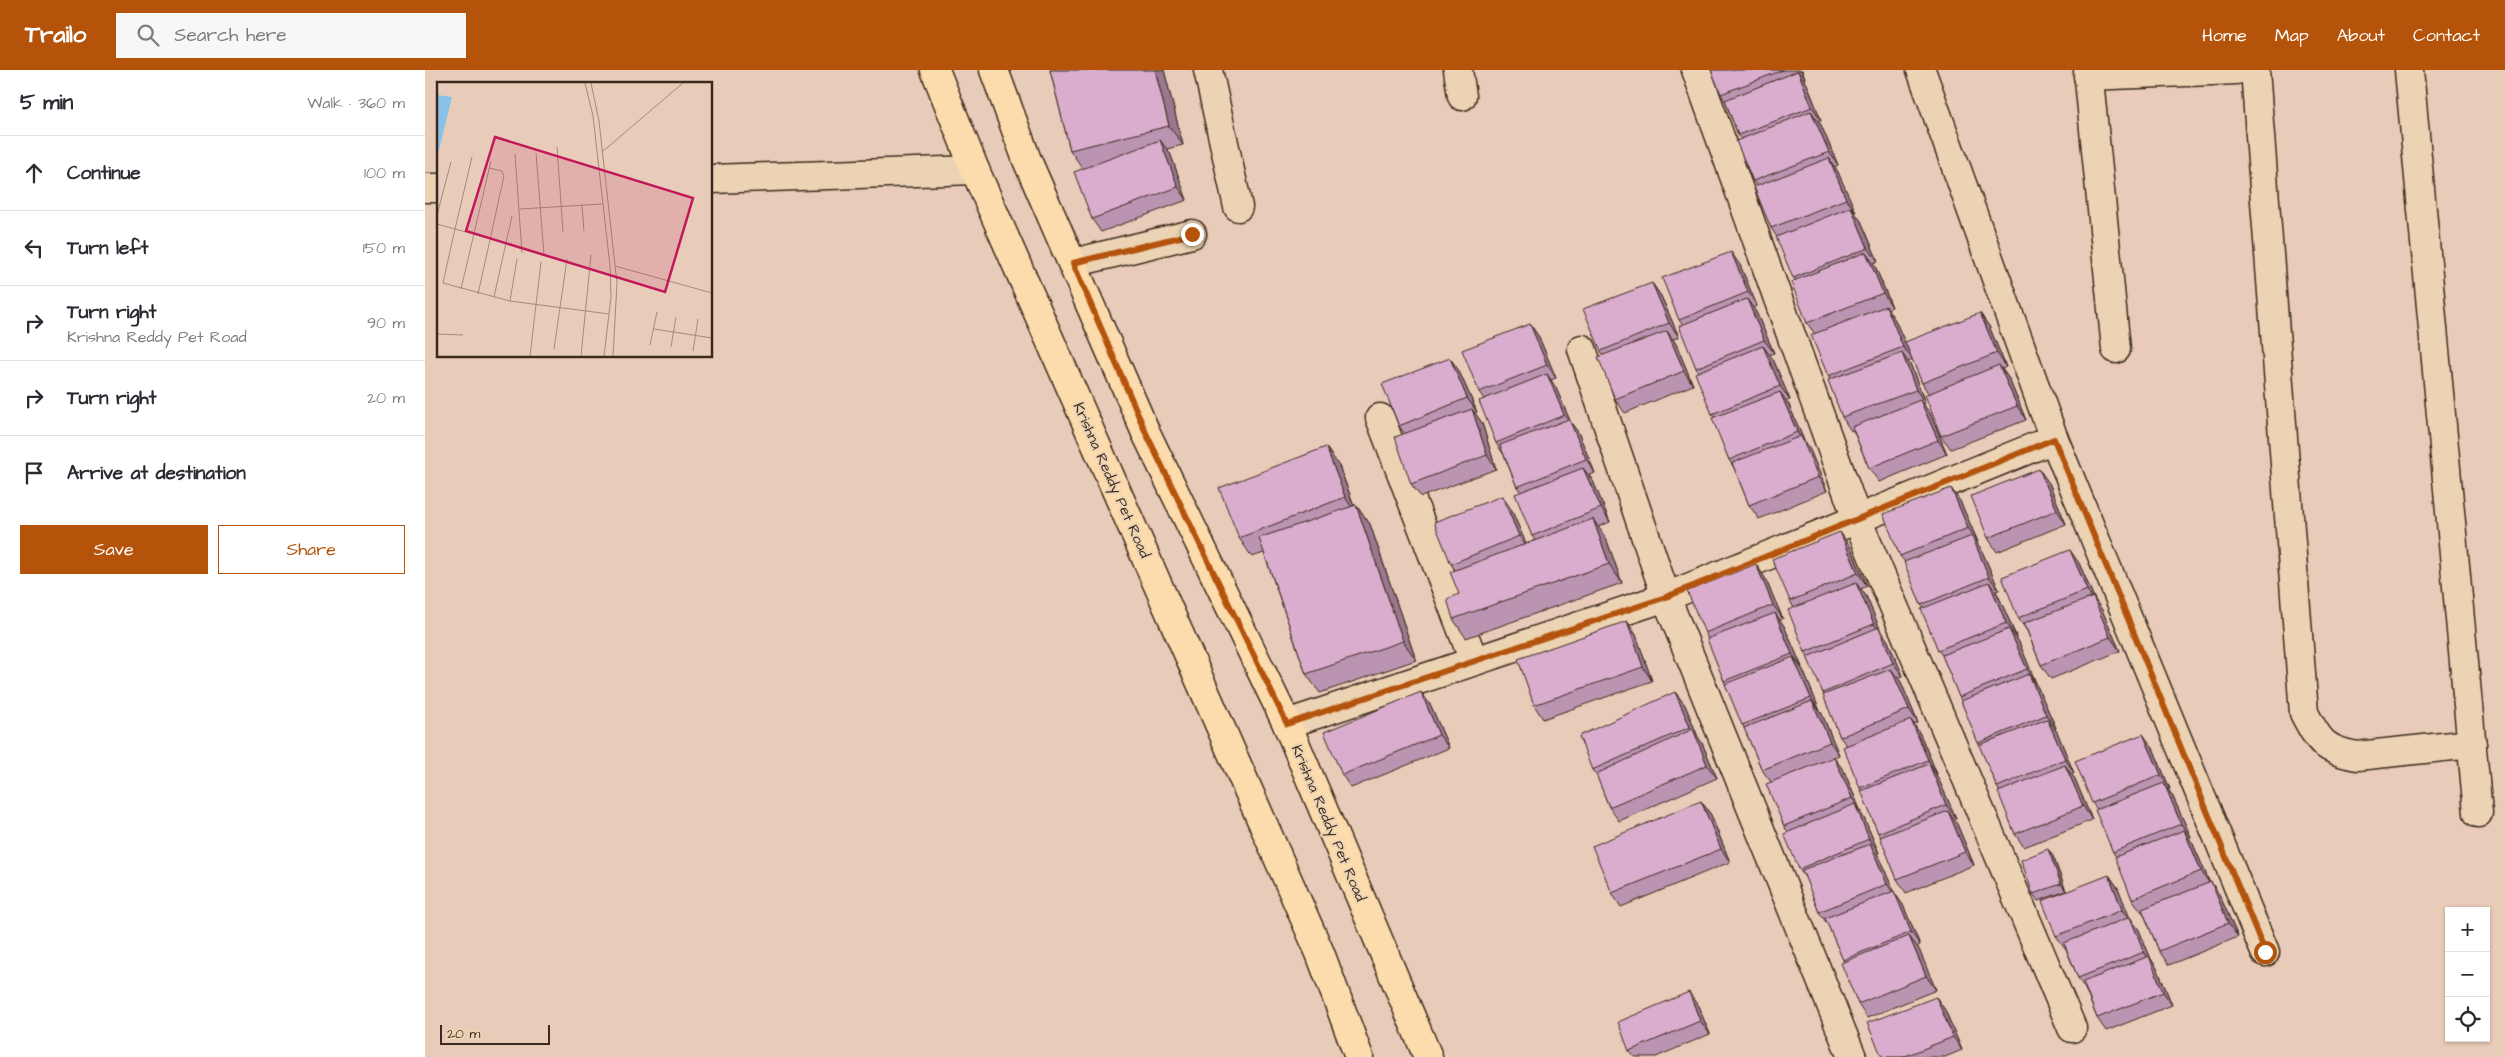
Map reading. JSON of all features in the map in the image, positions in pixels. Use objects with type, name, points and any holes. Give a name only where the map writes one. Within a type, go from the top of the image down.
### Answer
[{"type":"main road","name":"Krishna Reddy Pet Road","points":[[935,70],[975,170],[1320,953],[1359,1057]]},
{"type":"main road","name":"Krishna Reddy Pet Road","points":[[994,70],[1027,160],[1146,433],[1287,724],[1428,1057]]},
{"type":"street","points":[[1208,70],[1238,207]]},
{"type":"street","points":[[1696,70],[1857,519],[2072,1028]]},
{"type":"street","points":[[1921,70],[2054,439],[2265,952]]},
{"type":"street","points":[[2116,349],[2088,73],[2236,70]]},
{"type":"street","points":[[2255,70],[2304,713],[2319,741],[2339,753],[2357,756],[2472,744]]},
{"type":"street","points":[[2409,70],[2479,813]]},
{"type":"street","points":[[713,179],[975,170]]},
{"type":"street","points":[[1073,263],[1192,234]]},
{"type":"street","points":[[1582,348],[1666,597],[1852,1057]]},
{"type":"street","points":[[1380,418],[1474,661]]},
{"type":"street","points":[[1287,724],[1666,597],[2054,439]]},
{"type":"building","points":[[1050,70],[1155,70],[1169,126],[1070,150]]},
{"type":"building","points":[[1711,70],[1783,70],[1721,94]]},
{"type":"building","points":[[1798,71],[1812,107],[1738,135],[1725,100]]},
{"type":"building","points":[[1811,111],[1829,152],[1753,181],[1736,141]]},
{"type":"building","points":[[1160,140],[1178,187],[1092,219],[1074,172]]},
{"type":"building","points":[[1829,158],[1846,199],[1771,228],[1754,187]]},
{"type":"building","points":[[1851,207],[1868,248],[1793,278],[1776,237]]},
{"type":"building","points":[[1731,252],[1748,292],[1679,320],[1662,278]]},
{"type":"building","points":[[1866,252],[1883,293],[1807,323],[1791,282]]},
{"type":"building","points":[[1652,283],[1669,323],[1601,351],[1583,309]]},
{"type":"building","points":[[1747,299],[1764,340],[1696,368],[1679,326]]},
{"type":"building","points":[[1886,306],[1903,347],[1828,376],[1811,335]]},
{"type":"building","points":[[1980,313],[1997,353],[1922,383],[1905,342]]},
{"type":"building","points":[[1530,324],[1547,365],[1479,392],[1462,350]]},
{"type":"building","points":[[1667,331],[1684,371],[1615,399],[1598,357]]},
{"type":"building","points":[[1763,346],[1780,386],[1712,414],[1695,373]]},
{"type":"building","points":[[1902,353],[1916,390],[1842,417],[1828,380]]},
{"type":"building","points":[[1450,358],[1467,398],[1399,426],[1382,384]]},
{"type":"building","points":[[1999,365],[2017,406],[1941,436],[1925,395]]},
{"type":"building","points":[[1547,374],[1564,415],[1496,443],[1479,401]]},
{"type":"building","points":[[1780,392],[1797,432],[1729,460],[1712,418]]},
{"type":"building","points":[[1920,400],[1938,440],[1869,468],[1852,427]]},
{"type":"building","points":[[1472,409],[1487,455],[1411,484],[1395,437]]},
{"type":"building","points":[[1569,419],[1586,459],[1517,487],[1500,445]]},
{"type":"building","points":[[1801,436],[1818,477],[1749,505],[1732,463]]},
{"type":"building","points":[[1326,447],[1345,497],[1239,538],[1219,488]]},
{"type":"building","points":[[1583,468],[1601,508],[1532,536],[1515,494]]},
{"type":"building","points":[[2039,469],[2057,510],[1988,538],[1971,496]]},
{"type":"building","points":[[1951,488],[1968,528],[1900,556],[1883,514]]},
{"type":"building","points":[[1502,496],[1519,536],[1451,564],[1434,522]]},
{"type":"building","points":[[1356,505],[1403,641],[1306,674],[1259,538]]},
{"type":"building","points":[[1593,519],[1609,564],[1453,619],[1447,599],[1459,594],[1450,572]]},
{"type":"building","points":[[1840,532],[1858,573],[1790,601],[1772,559]]},
{"type":"building","points":[[1972,536],[1989,577],[1921,605],[1904,562]]},
{"type":"building","points":[[2070,550],[2087,590],[2018,618],[2002,577]]},
{"type":"building","points":[[1756,564],[1773,605],[1705,633],[1687,591]]},
{"type":"building","points":[[1989,582],[2006,623],[1938,650],[1921,609]]},
{"type":"building","points":[[1856,583],[1874,624],[1805,652],[1788,610]]},
{"type":"building","points":[[2093,597],[2110,637],[2041,665],[2024,623]]},
{"type":"building","points":[[1775,613],[1792,654],[1724,681],[1707,639]]},
{"type":"building","points":[[1627,621],[1643,667],[1534,705],[1518,659]]},
{"type":"building","points":[[1879,627],[1893,663],[1823,693],[1807,657]]},
{"type":"building","points":[[2009,629],[2027,669],[1959,697],[1942,655]]},
{"type":"building","points":[[1793,657],[1811,698],[1742,725],[1725,684]]},
{"type":"building","points":[[1891,669],[1909,709],[1840,737],[1823,695]]},
{"type":"building","points":[[2029,674],[2046,715],[1978,743],[1961,701]]},
{"type":"building","points":[[1421,692],[1439,735],[1342,775],[1324,732]]},
{"type":"building","points":[[1675,692],[1690,727],[1592,770],[1579,736]]},
{"type":"building","points":[[1812,701],[1830,742],[1762,770],[1744,728]]},
{"type":"building","points":[[2047,719],[2065,759],[1997,787],[1979,745]]},
{"type":"building","points":[[1911,720],[1928,760],[1860,788],[1843,747]]},
{"type":"building","points":[[1693,729],[1707,765],[1609,807],[1596,774]]},
{"type":"building","points":[[2143,734],[2161,775],[2092,803],[2075,761]]},
{"type":"building","points":[[1834,757],[1852,798],[1784,826],[1766,784]]},
{"type":"building","points":[[1929,764],[1946,805],[1878,833],[1861,791]]},
{"type":"building","points":[[2065,765],[2083,806],[2015,834],[1998,792]]},
{"type":"building","points":[[2164,783],[2181,824],[2113,852],[2095,810]]},
{"type":"building","points":[[1701,801],[1721,849],[1612,893],[1592,846]]},
{"type":"building","points":[[1855,804],[1869,839],[1799,869],[1784,834]]},
{"type":"building","points":[[1948,811],[1965,852],[1897,879],[1880,837]]},
{"type":"building","points":[[2184,830],[2201,871],[2132,899],[2115,857]]},
{"type":"building","points":[[1870,844],[1887,884],[1819,912],[1802,870]]},
{"type":"building","points":[[2048,849],[2061,884],[2033,894],[2021,860]]},
{"type":"building","points":[[2109,875],[2122,910],[2056,936],[2042,901]]},
{"type":"building","points":[[2211,882],[2228,923],[2159,951],[2142,909]]},
{"type":"building","points":[[1894,891],[1911,932],[1843,960],[1825,918]]},
{"type":"building","points":[[2130,917],[2144,952],[2078,978],[2064,943]]},
{"type":"building","points":[[1909,936],[1926,976],[1858,1004],[1841,963]]},
{"type":"building","points":[[2149,956],[2163,992],[2097,1018],[2083,982]]},
{"type":"building","points":[[1689,992],[1700,1021],[1629,1051],[1618,1022]]},
{"type":"building","points":[[1936,997],[1953,1037],[1903,1057],[1882,1057],[1867,1023]]},
{"type":"route","points":[[1192,234],[1073,263],[1146,433],[1287,724],[1666,597],[2054,439],[2265,952]]}]
